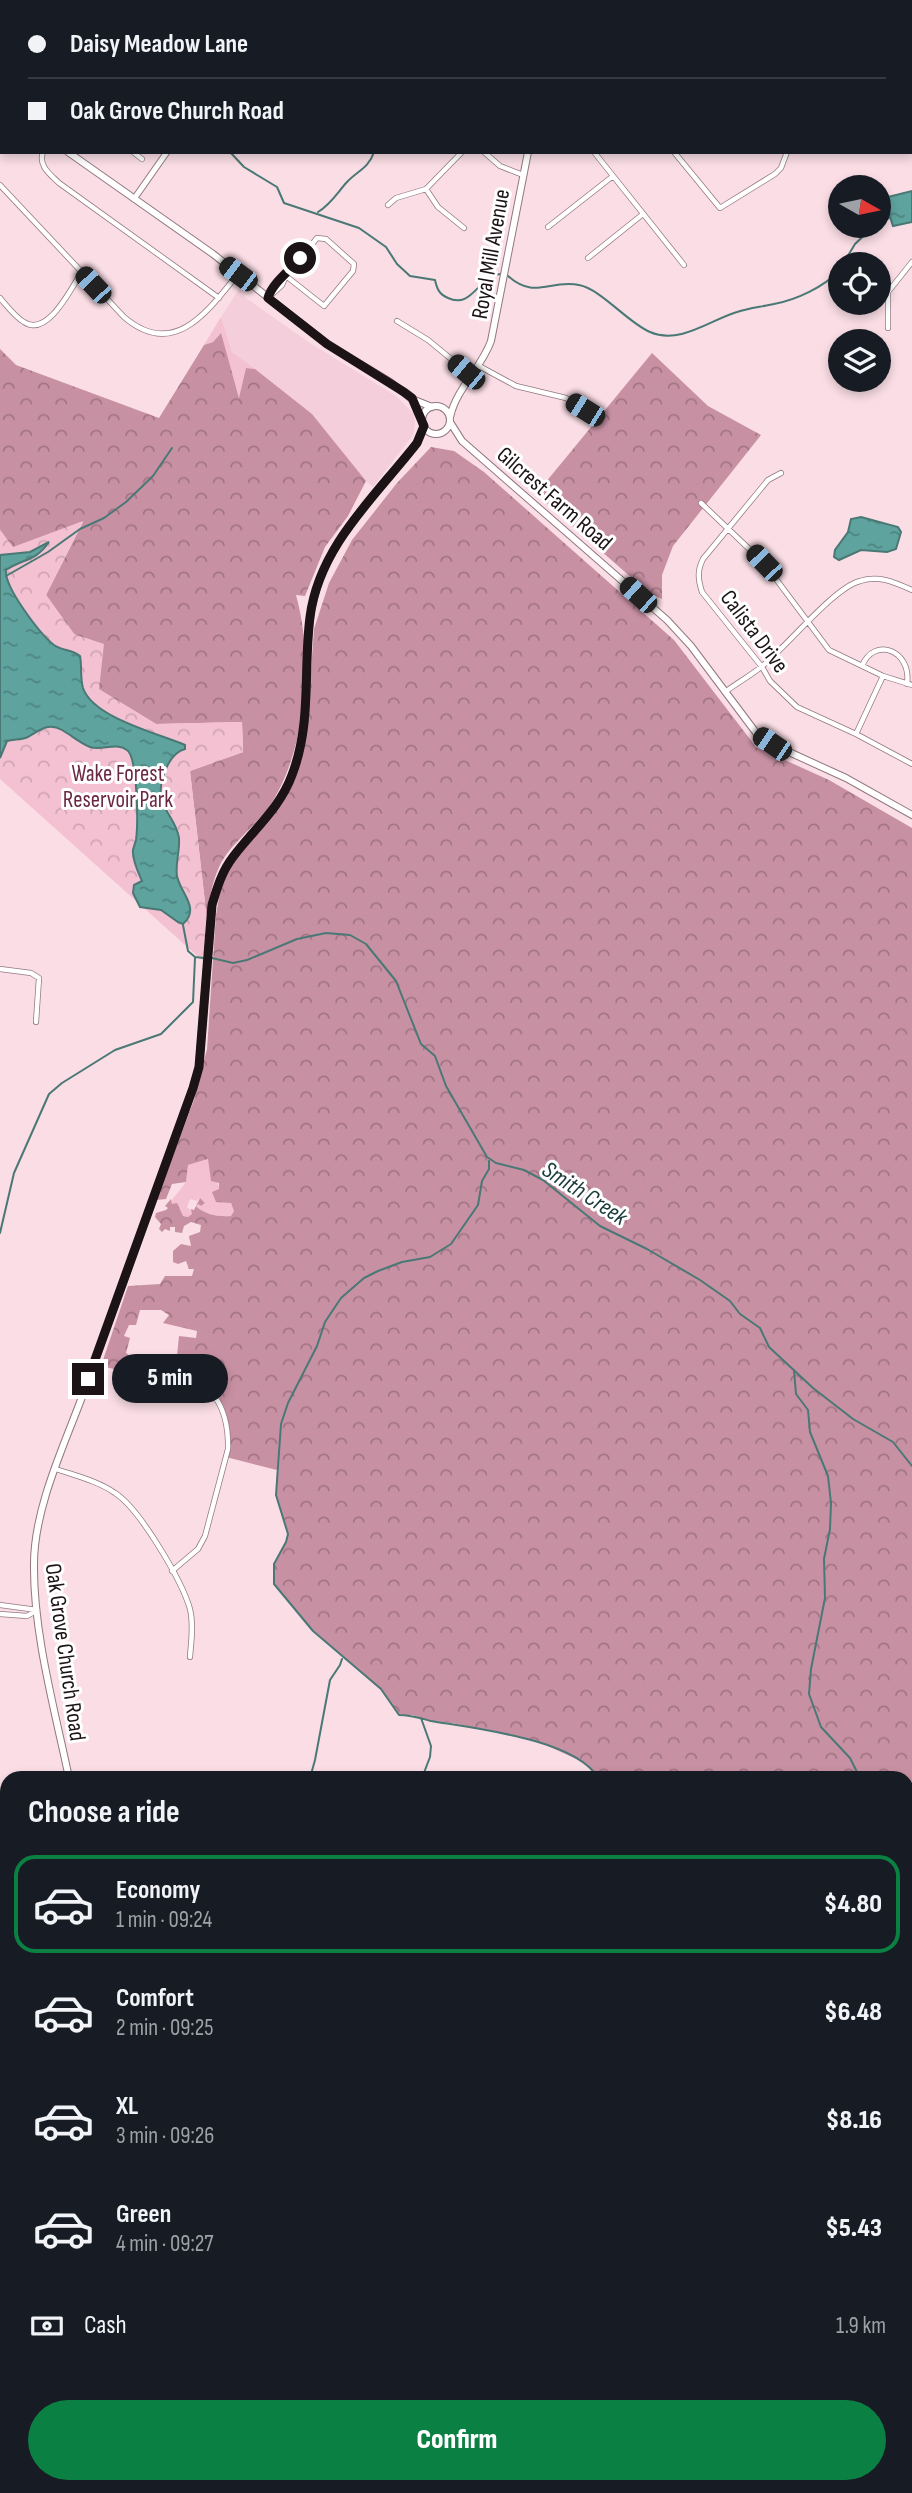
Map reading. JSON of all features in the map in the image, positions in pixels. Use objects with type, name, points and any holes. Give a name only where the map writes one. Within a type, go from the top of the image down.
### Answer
[{"type":"main road","points":[[71,154],[238,274],[327,344],[412,398],[445,409],[450,420],[446,430],[437,433],[429,431],[412,398]]},
{"type":"main road","name":"Royal Mill Avenue","points":[[435,406],[457,394],[479,366],[491,341],[528,154]]},
{"type":"main road","name":"Royal Mill Avenue","points":[[450,420],[457,394]]},
{"type":"main road","points":[[423,423],[425,412],[435,406]]},
{"type":"main road","name":"Gilcrest Farm Road","points":[[450,420],[462,441],[667,620],[691,646],[757,734],[772,744],[846,778],[912,815]]},
{"type":"main road","name":"Oak Grove Church Road","points":[[68,1771],[37,1610],[34,1563],[39,1521],[199,1067],[212,905],[216,890],[233,857],[269,816],[286,790],[301,750],[307,709],[310,619],[321,575],[341,538],[417,443],[423,423]]},
{"type":"main road","name":"Gilcrest Farm Road","points":[[437,433],[462,441]]},
{"type":"main road","name":"Oak Grove Church Road","points":[[417,443],[437,433]]},
{"type":"street","points":[[43,154],[41,161],[44,169],[59,183],[219,298]]},
{"type":"street","points":[[136,154],[142,159]]},
{"type":"street","points":[[134,199],[166,154]]},
{"type":"street","points":[[388,205],[396,198],[426,189],[460,154]]},
{"type":"street","points":[[486,154],[500,166],[523,175]]},
{"type":"street","points":[[596,154],[684,265]]},
{"type":"street","points":[[676,154],[720,208],[775,174],[781,169],[786,154]]},
{"type":"street","points":[[548,227],[612,176]]},
{"type":"street","points":[[0,185],[131,323],[155,332],[172,332],[201,319],[238,274]]},
{"type":"street","points":[[426,189],[438,207],[464,228]]},
{"type":"street","points":[[589,258],[643,214]]},
{"type":"street","points":[[268,298],[282,285],[286,276],[320,237],[326,239],[354,264],[353,271],[324,306],[286,276]]},
{"type":"street","points":[[888,328],[888,292],[912,262]]},
{"type":"street","points":[[0,298],[24,323],[32,326],[42,324],[54,313],[82,273]]},
{"type":"street","points":[[397,321],[428,340],[472,376]]},
{"type":"street","points":[[479,366],[516,386],[566,398],[595,418]]},
{"type":"street","name":"Calista Drive","points":[[781,473],[768,480],[703,559],[698,580],[702,592],[781,694],[797,707],[912,764]]},
{"type":"street","points":[[701,503],[764,563],[829,650],[862,666],[883,676],[909,685],[907,664],[900,656],[889,651],[874,652],[862,666]]},
{"type":"street","points":[[725,692],[762,667],[845,588],[862,580],[886,579],[912,590]]},
{"type":"street","points":[[856,734],[883,676]]},
{"type":"street","points":[[0,969],[31,973],[40,978],[36,1021]]},
{"type":"street","points":[[172,1368],[197,1379],[214,1395],[223,1411],[229,1436],[205,1536],[198,1549],[172,1571]]},
{"type":"street","points":[[56,1469],[103,1485],[118,1494],[138,1516],[172,1571],[190,1609],[190,1657]]},
{"type":"street","points":[[0,1605],[37,1610]]},
{"type":"street","points":[[0,1614],[27,1616],[37,1610]]},
{"type":"shaded area","points":[[239,289],[246,298],[310,343],[396,396],[414,414],[413,435],[373,487],[312,414],[232,352],[221,317]]},
{"type":"green space","points":[[221,317],[232,352],[255,369],[246,368],[240,400],[220,334],[213,342],[204,345]]},
{"type":"green space","points":[[221,333],[239,398],[246,368],[255,369],[312,414],[366,481],[348,516],[325,547],[305,596],[296,595],[305,647],[299,732],[282,785],[269,807],[230,849],[216,873],[204,952],[207,920],[190,771],[243,752],[242,722],[156,724],[98,689],[74,634],[46,595],[83,522],[13,548],[0,530],[0,349],[16,365],[159,418],[204,345],[213,342]]},
{"type":"green space","points":[[652,353],[708,406],[761,435],[673,546],[662,575],[662,599],[649,593],[536,494]]},
{"type":"green space","points":[[431,447],[454,451],[484,472],[674,640],[756,747],[829,780],[912,828],[912,1771],[593,1771],[583,1762],[539,1742],[452,1723],[430,1721],[412,1715],[399,1715],[380,1689],[313,1631],[274,1584],[274,1564],[288,1534],[276,1495],[277,1470],[226,1457],[228,1449],[223,1411],[202,1383],[210,1367],[208,1364],[202,1364],[191,1370],[185,1367],[188,1360],[177,1356],[179,1336],[196,1338],[197,1331],[163,1323],[169,1315],[161,1310],[140,1310],[136,1325],[129,1325],[124,1336],[130,1338],[126,1353],[137,1360],[131,1373],[101,1366],[128,1286],[160,1284],[165,1276],[192,1276],[194,1269],[189,1269],[186,1261],[178,1264],[173,1262],[173,1251],[181,1244],[191,1246],[189,1236],[200,1232],[201,1225],[191,1222],[184,1226],[182,1233],[175,1232],[175,1227],[162,1232],[159,1229],[161,1224],[155,1217],[156,1213],[168,1208],[165,1206],[171,1199],[172,1204],[177,1203],[183,1216],[188,1217],[192,1214],[191,1209],[194,1210],[196,1206],[217,1216],[231,1216],[234,1211],[231,1203],[216,1202],[212,1192],[219,1189],[219,1183],[211,1181],[208,1159],[188,1165],[186,1182],[172,1184],[166,1199],[156,1200],[194,1100],[207,1049],[220,892],[229,869],[277,809],[289,788],[307,728],[314,629],[329,583],[352,540],[397,483]]},
{"type":"green space","name":"Wake Forest Reservoir Park","points":[[83,521],[46,595],[74,634],[104,644],[99,689],[156,724],[242,722],[243,752],[190,771],[207,920],[203,961],[0,779],[0,530],[13,547]]},
{"type":"green space","points":[[209,1159],[220,1188],[231,1203],[234,1211],[232,1216],[203,1212],[196,1206],[197,1203],[201,1206],[205,1203],[199,1198],[197,1201],[190,1199],[187,1207],[194,1213],[188,1217],[183,1216],[172,1204],[172,1200],[186,1182],[188,1165]]},
{"type":"green space","points":[[200,1198],[205,1203],[201,1206],[196,1206]]},
{"type":"water","points":[[912,191],[912,222],[893,226],[891,196]]},
{"type":"water","points":[[861,517],[898,527],[901,532],[896,549],[887,552],[861,550],[839,560],[834,557],[835,550],[848,532],[851,519]]},
{"type":"water","points":[[49,542],[34,556],[6,570],[11,587],[24,610],[54,645],[80,656],[83,688],[89,699],[128,724],[185,745],[185,749],[168,764],[161,789],[163,804],[179,838],[177,876],[190,906],[188,918],[183,924],[161,910],[140,907],[133,893],[134,885],[142,881],[133,854],[137,832],[136,792],[133,765],[127,750],[118,747],[90,747],[62,730],[48,727],[26,738],[7,741],[0,758],[0,555],[30,552]]},
{"type":"waterway","points":[[232,154],[244,167],[277,187],[284,203],[359,228],[386,247],[397,264],[410,276],[435,280],[439,291],[448,298],[464,299],[488,279],[503,274]]},
{"type":"waterway","points":[[318,212],[366,166],[373,154]]},
{"type":"waterway","points":[[850,252],[861,238]]},
{"type":"waterway","points":[[508,276],[526,287],[569,284],[587,288],[642,328],[661,335],[684,333],[746,309],[782,302],[800,296],[828,280]]},
{"type":"waterway","points":[[6,576],[126,502],[153,476],[172,448]]},
{"type":"waterway","name":"Smith Creek","points":[[183,925],[188,951],[195,957],[204,958]]},
{"type":"waterway","name":"Smith Creek","points":[[212,958],[233,963],[247,960],[297,939],[326,933],[350,935],[366,944],[396,981],[421,1044],[435,1056],[446,1086],[487,1157],[496,1163],[524,1170],[543,1180],[600,1226],[647,1249],[730,1301],[740,1314],[760,1328],[769,1347],[813,1388],[853,1419],[893,1442],[912,1466]]},
{"type":"waterway","points":[[0,1233],[14,1173],[49,1094],[115,1050],[161,1034],[193,1002],[195,958]]},
{"type":"waterway","points":[[489,1161],[478,1205],[451,1244],[430,1257],[402,1262],[364,1278],[341,1298],[325,1322],[317,1346],[288,1403],[281,1424],[276,1495],[288,1534],[274,1564],[274,1584],[313,1631],[381,1689],[399,1715],[522,1738],[568,1754],[592,1771]]},
{"type":"waterway","points":[[794,1371],[796,1394],[808,1410],[810,1432],[828,1476],[831,1503],[830,1529],[824,1559],[825,1598],[811,1669],[809,1694],[821,1727],[850,1758],[856,1771]]},
{"type":"waterway","points":[[312,1771],[330,1680],[342,1659]]},
{"type":"waterway","points":[[421,1718],[431,1746],[425,1771]]},
{"type":"route","points":[[88,1379],[199,1067],[212,905],[216,890],[233,857],[269,816],[286,790],[301,750],[307,709],[310,619],[321,575],[341,538],[417,443],[424,426],[412,398],[327,344],[268,298],[277,282],[286,276],[300,258]]}]
